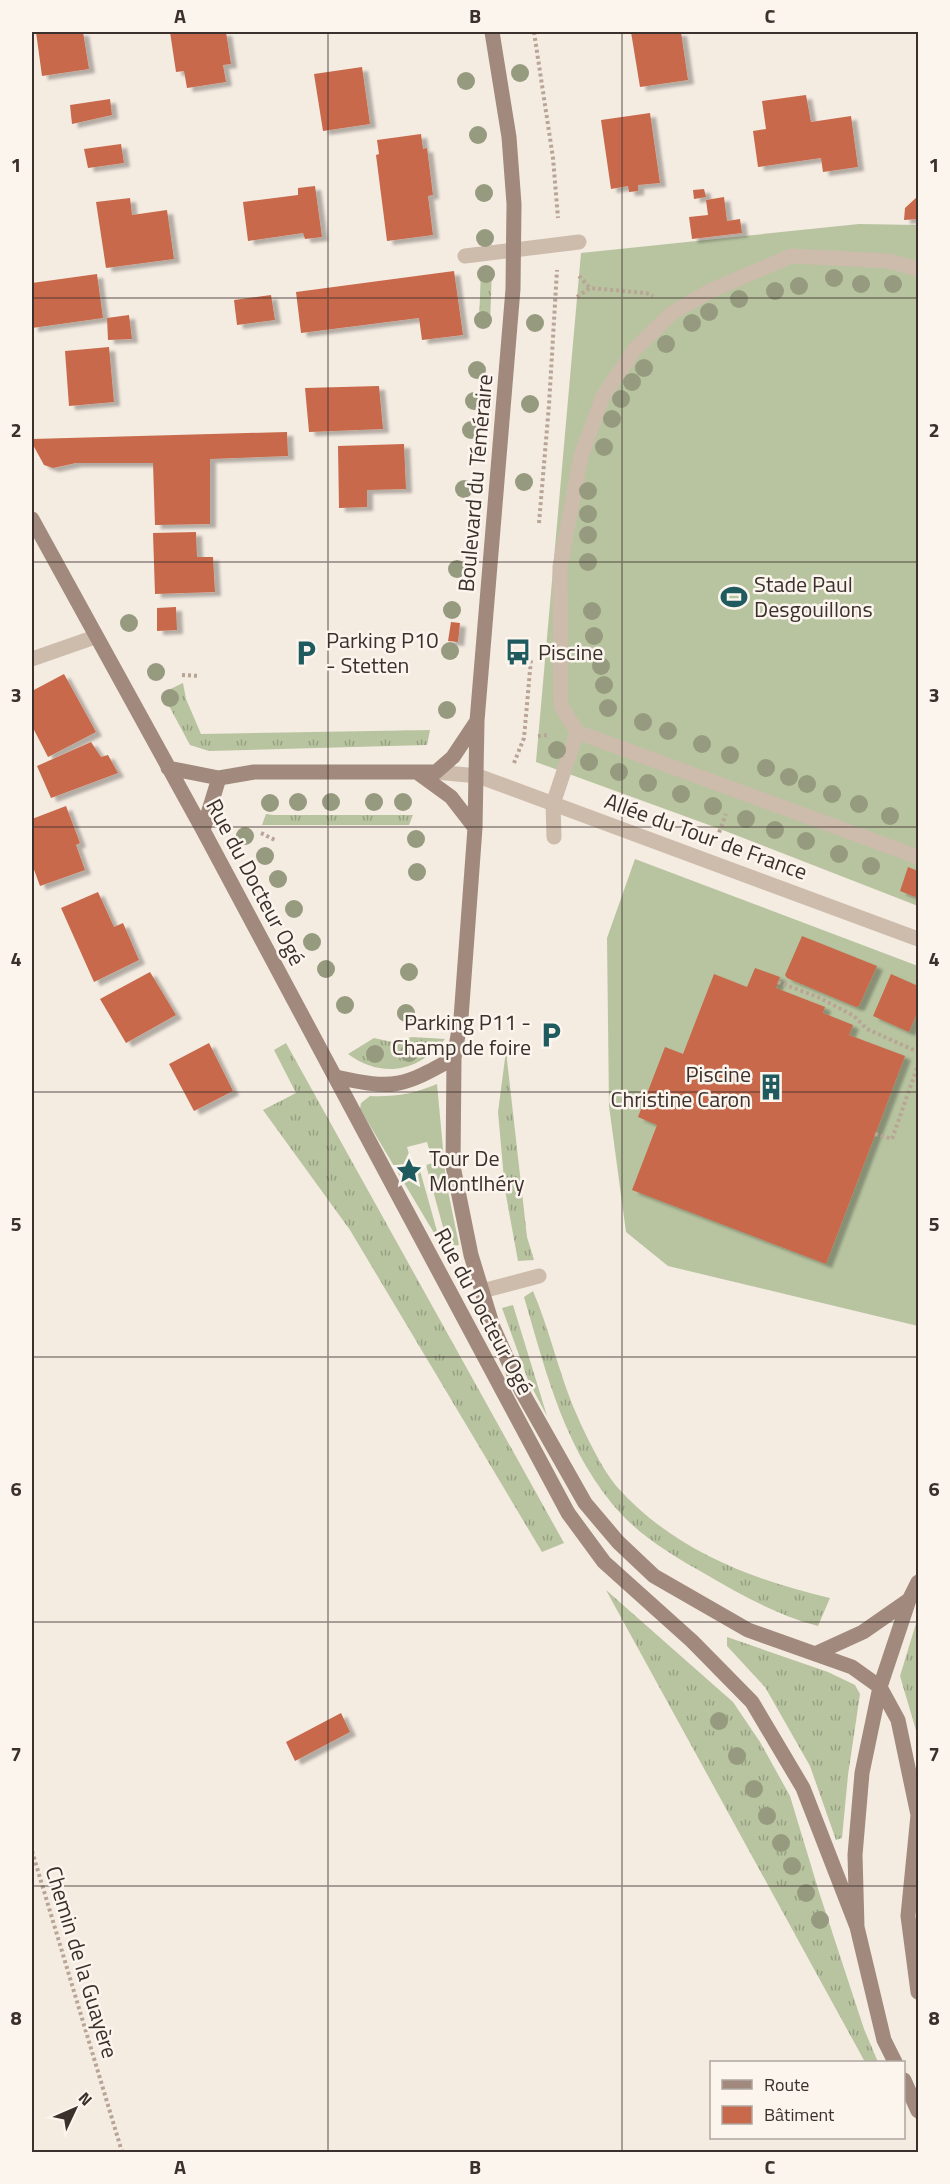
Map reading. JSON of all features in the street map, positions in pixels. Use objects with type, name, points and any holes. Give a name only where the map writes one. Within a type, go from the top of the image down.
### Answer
[{"type":"main road","name":"Boulevard du Téméraire","points":[[475,828],[478,776],[477,721],[513,301],[514,250],[509,137],[492,32]]},
{"type":"main road","name":"Rue du Docteur Ogé","points":[[32,519],[203,830],[568,1513],[604,1562],[692,1641],[752,1702],[803,1788],[857,1927]]},
{"type":"main road","name":"Boulevard du Téméraire","points":[[436,772],[453,757],[477,721]]},
{"type":"main road","points":[[168,768],[219,778],[254,772],[436,772]]},
{"type":"main road","points":[[418,772],[451,797],[475,828]]},
{"type":"main road","points":[[203,830],[219,778]]},
{"type":"main road","name":"Rue du Docteur Ogé","points":[[475,828],[461,1018],[454,1058],[453,1166],[471,1255],[493,1327],[521,1390],[585,1503],[618,1542],[654,1576],[748,1630],[817,1653],[852,1668],[880,1687],[898,1720],[918,1815],[908,1916],[918,1992]]},
{"type":"main road","points":[[336,1077],[373,1085],[398,1085],[422,1076],[454,1058]]},
{"type":"main road","points":[[894,2061],[884,2040],[857,1927],[855,1855],[862,1773],[880,1687],[909,1600],[918,1582]]},
{"type":"main road","points":[[817,1653],[863,1632],[909,1600]]},
{"type":"main road","points":[[905,2084],[918,2111]]},
{"type":"street","points":[[465,256],[579,242]]},
{"type":"street","points":[[918,269],[889,261],[790,256],[710,291],[672,314],[635,349],[603,396],[581,456],[560,567],[561,706],[577,732],[736,788],[918,857]]},
{"type":"street","points":[[32,659],[95,637]]},
{"type":"street","points":[[554,837],[553,804],[577,732]]},
{"type":"street","name":"Allée du Tour de France","points":[[436,772],[478,776],[918,939]]},
{"type":"street","points":[[482,1291],[539,1276]]},
{"type":"path","points":[[534,32],[553,158],[559,244],[556,299]]},
{"type":"path","points":[[579,276],[590,288]]},
{"type":"path","points":[[577,297],[590,288],[646,293],[662,301],[672,314]]},
{"type":"path","points":[[182,675],[200,676]]},
{"type":"path","points":[[708,861],[736,788]]},
{"type":"path","points":[[261,833],[275,840]]},
{"type":"path","points":[[778,982],[820,998],[854,1016],[867,1029],[918,1052]]},
{"type":"path","points":[[875,1134],[892,1139],[918,1065]]},
{"type":"path","name":"Chemin de la Guayère","points":[[32,1851],[122,2152]]},
{"type":"green space","name":"Stade Paul Desgouillons","points":[[859,224],[918,225],[918,906],[720,829],[536,762],[581,253]]},
{"type":"green space","points":[[481,268],[492,268],[490,325],[479,324]]},
{"type":"green space","points":[[183,683],[186,699],[201,734],[430,730],[427,745],[209,751],[190,745],[162,693]]},
{"type":"green space","points":[[266,814],[413,815],[409,825],[262,825]]},
{"type":"green space","points":[[635,859],[918,966],[918,1326],[668,1266],[626,1232],[609,1106],[607,938]]},
{"type":"green space","points":[[412,1037],[445,1039],[424,1059],[400,1068],[374,1067],[348,1054],[374,1038],[392,1042]]},
{"type":"green space","points":[[286,1043],[564,1543],[542,1552],[350,1230],[263,1110],[296,1093],[274,1050]]},
{"type":"green space","points":[[506,1051],[527,1237],[534,1260],[518,1261],[505,1190],[498,1112]]},
{"type":"green space","points":[[437,1084],[446,1181],[459,1245],[453,1246],[443,1227],[426,1165],[433,1163],[427,1142],[407,1147],[413,1168],[419,1167],[437,1231],[434,1233],[360,1109],[361,1103],[370,1096],[404,1094]]},
{"type":"green space","points":[[533,1291],[579,1420],[602,1465],[618,1488],[664,1529],[715,1559],[771,1582],[830,1598],[818,1626],[774,1611],[720,1583],[662,1548],[622,1515],[602,1491],[586,1466],[560,1412],[524,1297]]},
{"type":"green space","points":[[513,1305],[547,1416],[528,1380],[502,1308]]},
{"type":"green space","points":[[606,1590],[733,1702],[760,1742],[790,1796],[864,2029],[878,2061],[864,2061]]},
{"type":"green space","points":[[918,1617],[918,1737],[900,1676]]},
{"type":"green space","points":[[727,1637],[828,1672],[855,1685],[860,1694],[848,1775],[842,1838],[836,1840],[810,1766],[765,1687],[727,1646]]},
{"type":"building","points":[[36,32],[83,32],[89,69],[42,76]]},
{"type":"building","points":[[170,32],[226,32],[231,64],[223,65],[226,82],[187,88],[184,71],[176,72]]},
{"type":"building","points":[[631,32],[681,32],[688,80],[640,87]]},
{"type":"building","points":[[362,67],[370,124],[323,131],[314,74]]},
{"type":"building","points":[[806,95],[811,122],[851,116],[858,167],[823,172],[821,158],[758,167],[753,131],[766,129],[762,101]]},
{"type":"building","points":[[110,99],[112,115],[72,124],[70,105]]},
{"type":"building","points":[[650,113],[660,183],[638,185],[638,191],[629,192],[628,186],[611,189],[601,120]]},
{"type":"building","points":[[421,134],[423,149],[427,148],[433,195],[428,196],[433,235],[387,241],[376,155],[379,154],[377,140]]},
{"type":"building","points":[[121,144],[124,163],[88,168],[84,149]]},
{"type":"building","points":[[315,186],[322,237],[305,239],[303,233],[248,241],[243,202],[298,195],[298,188]]},
{"type":"building","points":[[704,189],[706,197],[694,199],[693,190]]},
{"type":"building","points":[[918,196],[918,219],[904,220],[905,208]]},
{"type":"building","points":[[724,197],[727,221],[740,219],[742,233],[692,239],[689,217],[708,215],[706,200]]},
{"type":"building","points":[[130,198],[132,215],[167,210],[174,259],[106,268],[96,202]]},
{"type":"building","points":[[454,271],[463,335],[422,340],[419,318],[301,333],[296,292]]},
{"type":"building","points":[[97,274],[103,318],[32,328],[32,283]]},
{"type":"building","points":[[271,295],[275,320],[237,325],[234,300]]},
{"type":"building","points":[[129,315],[132,339],[108,340],[107,318]]},
{"type":"building","points":[[109,347],[114,402],[69,406],[65,351]]},
{"type":"building","points":[[379,386],[383,429],[309,432],[305,388]]},
{"type":"building","points":[[287,432],[288,456],[210,459],[210,524],[155,525],[153,463],[76,463],[53,468],[44,465],[32,443],[32,439]]},
{"type":"building","points":[[404,444],[406,489],[367,490],[367,507],[339,508],[338,446]]},
{"type":"building","points":[[196,532],[197,557],[213,557],[215,592],[155,594],[153,533]]},
{"type":"building","points":[[176,607],[177,630],[157,631],[157,608]]},
{"type":"building","points":[[451,622],[460,623],[458,642],[448,641]]},
{"type":"building","points":[[64,674],[96,732],[48,757],[32,726],[32,691]]},
{"type":"building","points":[[91,742],[101,757],[108,755],[118,773],[51,798],[37,766]]},
{"type":"building","points":[[66,806],[80,843],[76,845],[85,870],[40,886],[32,864],[32,819]]},
{"type":"building","points":[[908,867],[918,871],[918,898],[900,891]]},
{"type":"building","points":[[98,892],[114,927],[123,923],[139,960],[94,982],[61,908]]},
{"type":"building","points":[[802,936],[877,966],[859,1006],[856,1007],[787,978],[785,975]]},
{"type":"building","name":"Piscine Christine Caron","points":[[755,968],[780,977],[776,988],[825,1007],[823,1013],[853,1025],[849,1035],[905,1056],[826,1264],[632,1190],[657,1125],[638,1117],[665,1047],[683,1054],[714,974],[747,987]]},
{"type":"building","points":[[150,972],[176,1015],[126,1043],[100,999]]},
{"type":"building","points":[[891,974],[918,986],[918,1011],[909,1032],[873,1016]]},
{"type":"building","points":[[209,1043],[233,1091],[194,1111],[169,1064]]},
{"type":"building","points":[[341,1713],[350,1732],[295,1761],[286,1742]]},
{"type":"place","name":"Stade Paul Desgouillons","points":[[734,597]]},
{"type":"place","name":"Piscine","points":[[518,652]]},
{"type":"place","name":"Parking P10 - Stetten","points":[[306,653]]},
{"type":"place","name":"Parking P11 - Champ de foire","points":[[551,1035]]},
{"type":"place","name":"Piscine Christine Caron","points":[[771,1087]]},
{"type":"place","name":"Tour De Montlhéry","points":[[409,1171]]}]
